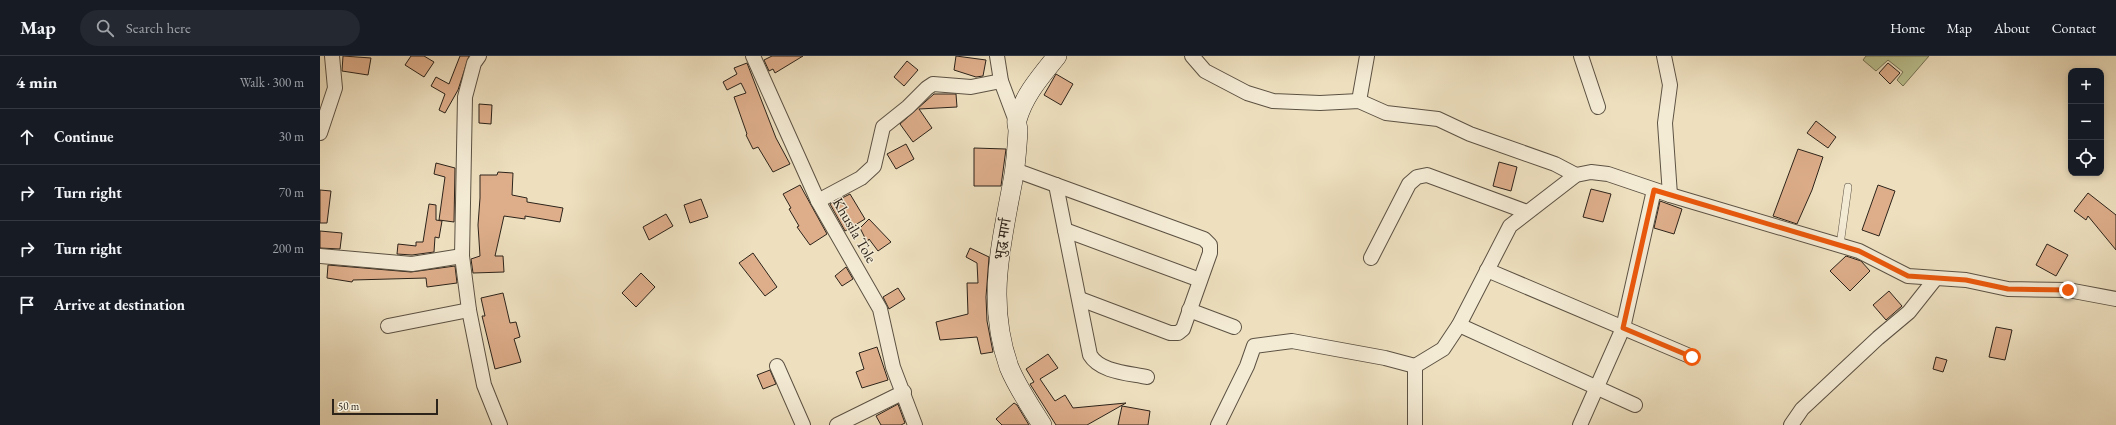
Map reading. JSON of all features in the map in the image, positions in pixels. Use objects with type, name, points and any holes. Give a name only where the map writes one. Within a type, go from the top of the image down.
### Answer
[{"type":"street","points":[[320,133],[334,88],[332,56]]},
{"type":"street","points":[[479,56],[474,63],[466,97],[462,256],[469,310],[484,385],[500,425]]},
{"type":"street","name":"Khusila Tole","points":[[753,56],[818,201],[880,309],[893,367],[904,392],[915,425]]},
{"type":"street","points":[[997,56],[1001,82],[1016,121]]},
{"type":"street","name":"भुद्ध मार्ग","points":[[1042,425],[1010,368],[1000,331],[997,302],[997,267],[1014,170],[1018,129],[1016,121],[1029,92],[1056,56]]},
{"type":"street","points":[[1192,56],[1205,71],[1247,93],[1273,101],[1320,103],[1359,102],[1386,113],[1438,119],[1470,134],[1555,164],[1576,175]]},
{"type":"street","points":[[1359,102],[1367,56]]},
{"type":"street","points":[[1581,56],[1598,106]]},
{"type":"street","points":[[1664,56],[1670,85],[1665,123],[1670,195]]},
{"type":"street","points":[[818,201],[861,178],[874,166],[883,127],[908,107],[927,88],[934,84],[971,87],[1001,82]]},
{"type":"street","points":[[1014,170],[1204,239],[1210,245],[1210,253],[1183,329],[1178,332],[1170,333],[1080,298]]},
{"type":"street","points":[[1218,425],[1247,366],[1254,346],[1292,341],[1385,358],[1415,366],[1443,349],[1459,324],[1510,226],[1527,212],[1562,188],[1576,175],[1591,172],[1608,174],[1670,195],[1859,251],[1908,276],[1966,280],[2008,289],[2068,290],[2116,299]]},
{"type":"street","points":[[1372,258],[1409,184],[1417,177],[1428,175],[1527,212]]},
{"type":"street","points":[[1056,185],[1080,298],[1090,355],[1094,362],[1101,366],[1147,377]]},
{"type":"street","points":[[1580,425],[1623,328],[1654,190]]},
{"type":"street","points":[[1065,230],[1200,280]]},
{"type":"street","points":[[320,256],[412,264],[462,256]]},
{"type":"street","points":[[1487,270],[1692,357]]},
{"type":"street","points":[[1791,425],[1802,409],[1878,338],[1909,312],[1936,278]]},
{"type":"street","points":[[388,326],[469,310]]},
{"type":"street","points":[[1189,310],[1234,326]]},
{"type":"street","points":[[1459,324],[1597,386],[1635,405]]},
{"type":"street","points":[[777,366],[803,425]]},
{"type":"street","points":[[1415,366],[1415,425]]},
{"type":"street","points":[[837,425],[904,392]]},
{"type":"lane","points":[[1840,245],[1848,187]]},
{"type":"green space","points":[[1866,56],[1929,56],[1903,86],[1897,80],[1903,72],[1888,60],[1876,71],[1863,60]]},
{"type":"building","points":[[343,56],[371,58],[368,75],[342,71]]},
{"type":"building","points":[[411,56],[424,56],[434,62],[424,77],[405,65]]},
{"type":"building","points":[[460,56],[469,56],[458,90],[445,113],[439,110],[445,94],[431,86],[436,77],[449,84]]},
{"type":"building","points":[[772,56],[803,56],[775,73],[773,69],[769,71],[764,60]]},
{"type":"building","points":[[956,56],[986,60],[983,76],[976,77],[954,70]]},
{"type":"building","points":[[907,61],[918,70],[904,86],[894,77]]},
{"type":"building","points":[[747,63],[776,138],[790,164],[773,172],[758,147],[753,149],[746,135],[747,134],[734,97],[746,93],[741,83],[727,90],[723,82],[737,74],[734,68]]},
{"type":"building","points":[[1888,63],[1900,73],[1890,84],[1879,73]]},
{"type":"building","points":[[1056,74],[1073,84],[1061,105],[1044,95]]},
{"type":"building","points":[[934,94],[956,94],[957,107],[919,109],[932,128],[913,142],[900,124]]},
{"type":"building","points":[[479,104],[492,105],[491,124],[479,123]]},
{"type":"building","points":[[1816,121],[1836,137],[1828,148],[1807,133]]},
{"type":"building","points":[[906,144],[914,159],[896,169],[887,154]]},
{"type":"building","points":[[974,148],[1006,149],[1001,186],[974,186]]},
{"type":"building","points":[[1798,149],[1823,157],[1812,190],[1797,224],[1773,216]]},
{"type":"building","points":[[1499,162],[1517,167],[1511,191],[1493,186]]},
{"type":"building","points":[[436,163],[455,168],[454,222],[439,220],[445,177],[434,174]]},
{"type":"building","points":[[498,172],[513,173],[512,195],[527,198],[527,202],[563,208],[560,222],[525,216],[525,219],[504,216],[495,256],[503,256],[504,272],[473,273],[471,259],[480,256],[478,225],[480,175],[497,175]]},
{"type":"building","points":[[800,185],[827,234],[810,245],[797,227],[799,226],[789,209],[791,208],[783,194]]},
{"type":"building","points":[[1878,185],[1895,191],[1879,236],[1862,230]]},
{"type":"building","points":[[1591,189],[1611,194],[1603,222],[1583,217]]},
{"type":"building","points":[[320,190],[331,191],[327,223],[320,223]]},
{"type":"building","points":[[2088,193],[2116,215],[2116,250],[2088,216],[2086,220],[2074,211]]},
{"type":"building","points":[[850,194],[865,219],[845,231],[830,204]]},
{"type":"building","points":[[701,199],[708,217],[690,223],[684,205]]},
{"type":"building","points":[[1660,201],[1682,209],[1674,234],[1654,228]]},
{"type":"building","points":[[429,204],[436,205],[436,220],[442,221],[439,238],[435,237],[434,252],[412,255],[397,254],[398,244],[416,246],[416,242],[423,242]]},
{"type":"building","points":[[666,214],[673,226],[649,240],[643,227]]},
{"type":"building","points":[[869,219],[891,242],[878,251],[869,239],[867,242],[860,228]]},
{"type":"building","points":[[320,231],[342,233],[340,249],[320,248]]},
{"type":"building","points":[[2047,244],[2068,255],[2056,276],[2036,265]]},
{"type":"building","points":[[970,248],[989,257],[986,297],[987,321],[993,352],[981,354],[977,337],[940,340],[936,322],[968,314],[967,283],[978,283],[977,263],[966,257]]},
{"type":"building","points":[[753,253],[777,287],[765,296],[739,263]]},
{"type":"building","points":[[1846,256],[1861,261],[1870,271],[1850,291],[1830,271]]},
{"type":"building","points":[[328,265],[411,272],[455,266],[457,283],[427,287],[426,278],[353,280],[352,282],[327,278]]},
{"type":"building","points":[[846,267],[853,279],[842,286],[835,276]]},
{"type":"building","points":[[641,273],[655,287],[636,307],[622,293]]},
{"type":"building","points":[[898,288],[905,299],[889,309],[883,297]]},
{"type":"building","points":[[1889,291],[1902,306],[1886,320],[1873,305]]},
{"type":"building","points":[[503,293],[510,323],[516,322],[520,337],[514,339],[521,362],[495,369],[482,316],[485,316],[481,298]]},
{"type":"building","points":[[1996,327],[2012,330],[2005,360],[1989,357]]},
{"type":"building","points":[[877,347],[888,380],[862,388],[856,372],[864,369],[859,353]]},
{"type":"building","points":[[1048,354],[1058,368],[1040,379],[1055,401],[1065,395],[1073,408],[1126,403],[1087,425],[1056,425],[1030,384],[1034,382],[1026,369]]},
{"type":"building","points":[[1936,357],[1947,360],[1943,372],[1933,369]]},
{"type":"building","points":[[770,370],[776,384],[763,389],[757,375]]},
{"type":"building","points":[[1014,403],[1017,405],[1029,425],[1002,425],[996,419]]},
{"type":"building","points":[[898,404],[905,423],[901,425],[881,425],[876,416]]},
{"type":"building","points":[[1122,406],[1150,411],[1148,425],[1118,425]]},
{"type":"route","points":[[1692,357],[1623,328],[1654,190],[1859,251],[1908,276],[1966,280],[2008,289],[2068,290]]}]
